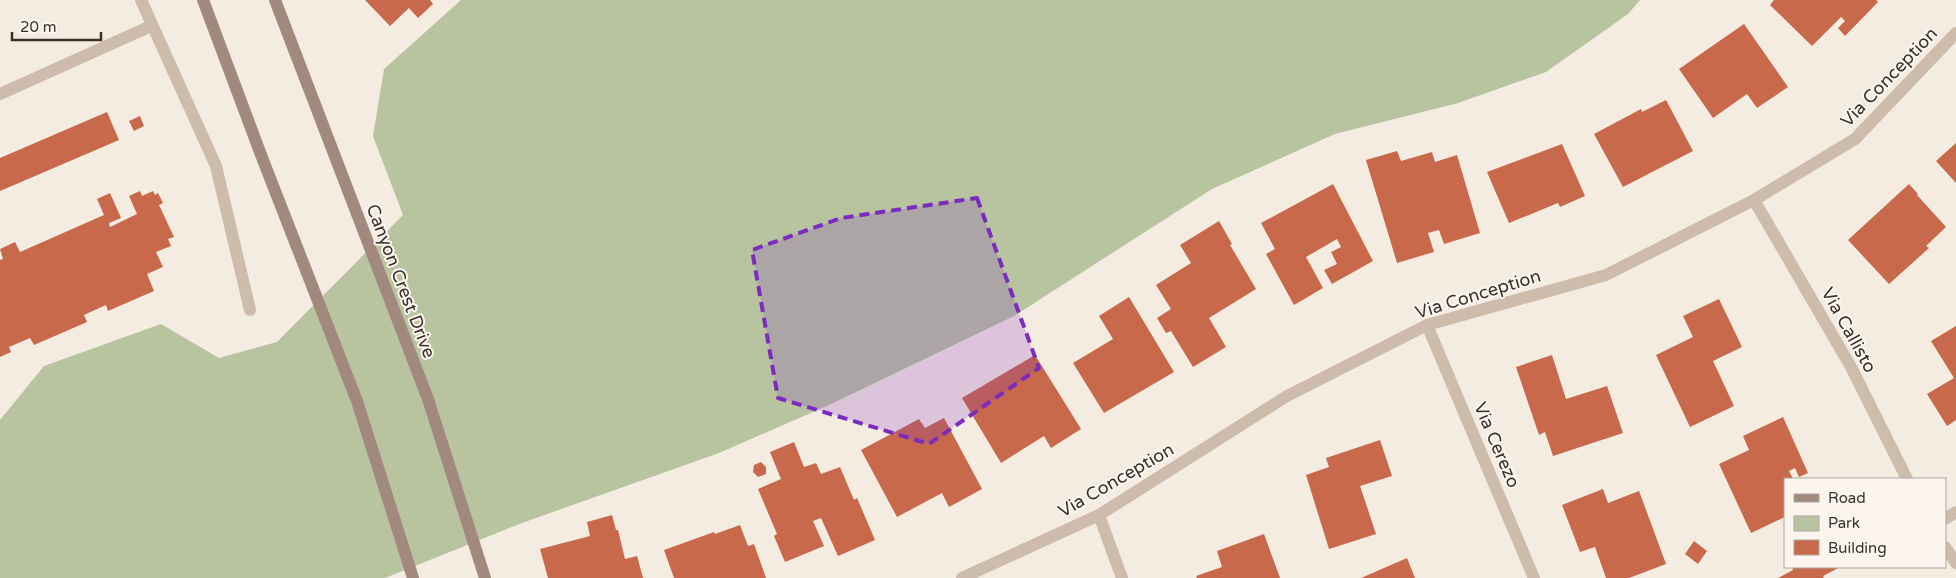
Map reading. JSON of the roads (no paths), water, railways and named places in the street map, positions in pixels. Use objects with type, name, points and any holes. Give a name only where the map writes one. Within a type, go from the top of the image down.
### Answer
[{"type":"main road","points":[[203,0],[357,401],[413,578]]},
{"type":"main road","name":"Canyon Crest Drive","points":[[275,0],[428,399],[485,578]]},
{"type":"street","points":[[141,0],[151,26],[216,166],[250,310]]},
{"type":"street","points":[[0,94],[151,26]]},
{"type":"street","name":"Via Conception","points":[[962,578],[1099,514],[1287,396],[1427,325],[1606,275],[1754,200],[1855,139],[1956,33]]},
{"type":"street","name":"Via Callisto","points":[[1754,200],[1851,367],[1906,478]]},
{"type":"street","name":"Via Cerezo","points":[[1427,325],[1534,578]]},
{"type":"street","points":[[1099,514],[1122,578]]},
{"type":"street","points":[[1946,548],[1956,563]]}]
